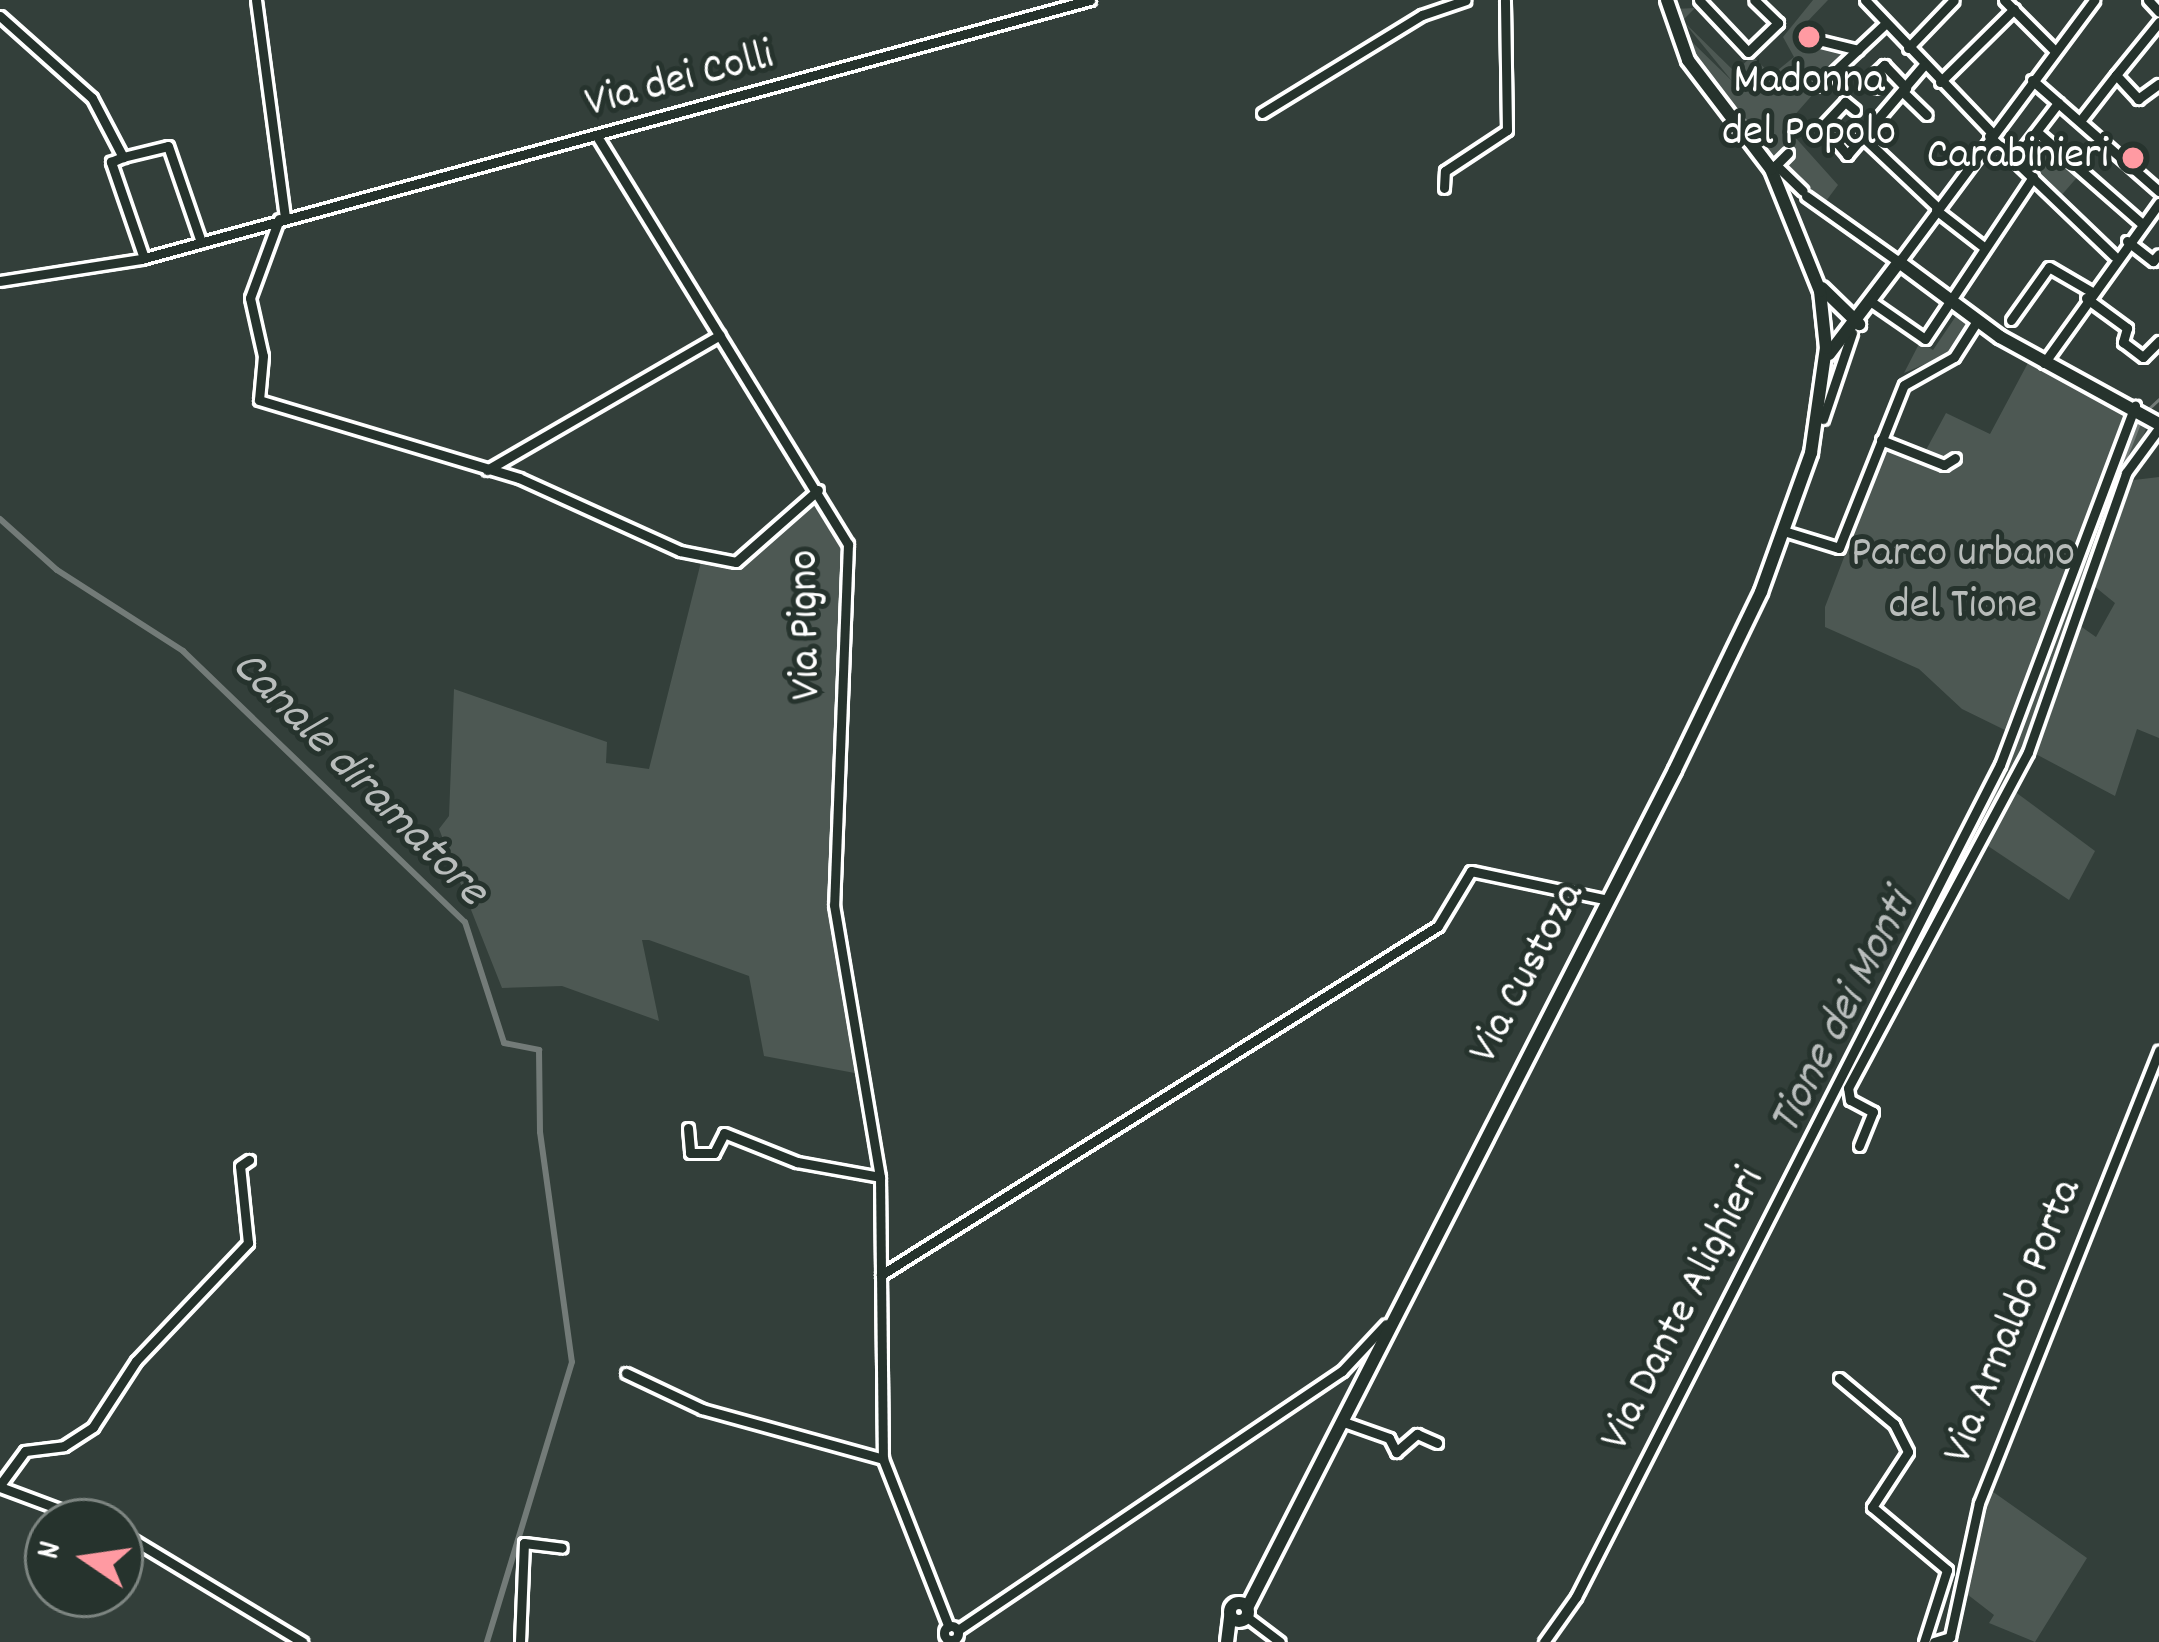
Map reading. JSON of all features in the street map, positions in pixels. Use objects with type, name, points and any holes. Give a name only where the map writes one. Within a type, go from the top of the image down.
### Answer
[{"type":"main road","points":[[1667,0],[1688,60],[1771,169],[1813,272],[1851,324]]},
{"type":"main road","points":[[1826,322],[1851,324],[1872,305],[1899,262],[1977,321],[2044,363],[2156,423]]},
{"type":"main road","name":"Via Custoza","points":[[1813,272],[1826,322],[1823,378]]},
{"type":"main road","points":[[1826,322],[1851,324]]},
{"type":"main road","name":"Via Custoza","points":[[1227,1642],[1610,900],[1760,592],[1811,454],[1832,344],[1851,324]]},
{"type":"street","points":[[256,0],[282,218],[250,298],[263,356],[259,400],[592,505],[680,551],[736,562],[818,490]]},
{"type":"street","name":"Via dei Colli","points":[[0,281],[144,258],[598,138],[1090,0]]},
{"type":"street","points":[[1262,113],[1422,15],[1466,0]]},
{"type":"street","points":[[1444,188],[1445,171],[1507,130],[1505,0]]},
{"type":"street","points":[[1699,0],[1748,52],[1778,23],[1754,0]]},
{"type":"street","points":[[1865,0],[1990,135],[2114,256]]},
{"type":"street","points":[[1908,48],[1954,0]]},
{"type":"street","points":[[2005,0],[2054,50]]},
{"type":"street","points":[[1788,153],[1776,165],[1804,194],[1899,262],[2091,5],[2076,0]]},
{"type":"street","points":[[2148,0],[2159,12]]},
{"type":"street","points":[[1940,82],[2014,10]]},
{"type":"street","points":[[0,16],[92,98],[123,157]]},
{"type":"street","points":[[2080,121],[2159,22]]},
{"type":"street","points":[[1820,86],[1886,23]]},
{"type":"street","points":[[1822,41],[1858,50]]},
{"type":"street","points":[[1876,88],[1868,80],[1882,65],[1927,116]]},
{"type":"street","points":[[1855,110],[1845,102],[1823,126],[1847,155],[1924,65]]},
{"type":"street","points":[[2116,75],[2138,99],[2159,84]]},
{"type":"street","points":[[2032,80],[2159,191]]},
{"type":"street","points":[[2014,159],[2058,103]]},
{"type":"street","points":[[2037,132],[2142,224]]},
{"type":"street","name":"Via Pigno","points":[[598,138],[848,544],[834,904],[880,1177],[883,1459],[950,1636]]},
{"type":"street","points":[[1865,139],[1984,248]]},
{"type":"street","points":[[144,258],[111,162],[123,157],[168,146],[200,242]]},
{"type":"street","points":[[1872,305],[1925,339],[2033,177]]},
{"type":"street","points":[[2044,363],[2114,256],[2159,203]]},
{"type":"street","points":[[2127,241],[2152,261],[2159,254]]},
{"type":"street","points":[[2012,320],[2048,267],[2127,328]]},
{"type":"street","points":[[2135,317],[2123,342],[2145,358],[2159,341]]},
{"type":"street","points":[[1787,532],[1839,548],[1904,385],[1954,357],[1977,321]]},
{"type":"street","points":[[1823,419],[1851,324]]},
{"type":"street","points":[[487,470],[720,335]]},
{"type":"street","name":"Via Dante Alighieri","points":[[1544,1642],[1576,1598],[2000,765],[2133,407]]},
{"type":"street","points":[[1858,1146],[1873,1112],[1850,1100],[1848,1088],[2028,752],[2131,461],[2156,423]]},
{"type":"street","points":[[1881,440],[1943,466],[1955,458]]},
{"type":"street","points":[[881,1275],[1438,926],[1471,871],[1610,900]]},
{"type":"street","name":"Via Arnaldo Porta","points":[[1938,1640],[1950,1623],[1989,1477],[2159,1050]]},
{"type":"street","points":[[688,1128],[690,1153],[714,1154],[724,1133],[797,1162],[880,1177]]},
{"type":"street","points":[[31,1498],[0,1486],[25,1451],[64,1446],[93,1427],[136,1361],[248,1243],[240,1166],[249,1160]]},
{"type":"street","points":[[950,1636],[1349,1366],[1396,1310]]},
{"type":"street","points":[[1349,1366],[1372,1361]]},
{"type":"street","points":[[1349,1366],[1363,1377]]},
{"type":"street","points":[[626,1373],[702,1408],[883,1459]]},
{"type":"street","points":[[1839,1378],[1894,1424],[1908,1452],[1872,1507],[1947,1570],[1938,1640]]},
{"type":"street","points":[[1341,1421],[1389,1438],[1396,1452],[1417,1433],[1437,1443]]},
{"type":"street","points":[[520,1642],[524,1544],[562,1548]]},
{"type":"street","points":[[144,1547],[302,1642]]},
{"type":"street","points":[[1240,1613],[1280,1642]]},
{"type":"green space","points":[[1813,0],[1828,0],[1806,23],[1822,44],[1851,51],[1785,126],[1838,185],[1817,213],[1701,73],[1675,9],[1695,8],[1681,22],[1691,41],[1732,81],[1683,21],[1735,72],[1752,56],[1772,75],[1794,57],[1783,37]]},
{"type":"green space","points":[[2037,136],[2080,174],[2059,198],[2020,159]]},
{"type":"green space","points":[[1958,313],[1970,323],[1951,353],[1904,373],[1920,342],[1933,350]]},
{"type":"green space","name":"Parco urbano del Tione","points":[[2029,361],[2124,413],[2011,733],[1962,709],[1919,669],[1825,627],[1825,607],[1890,437],[1926,450],[1946,413],[1990,434]]},
{"type":"green space","points":[[2136,420],[2147,426],[2024,753],[1970,849],[1962,845],[2037,684]]},
{"type":"green space","points":[[2159,477],[2159,738],[2137,729],[2115,796],[2030,751],[2076,623],[2096,637],[2115,603],[2089,582],[2126,481]]},
{"type":"green space","points":[[811,498],[844,544],[829,889],[860,1074],[764,1056],[749,976],[649,940],[642,940],[659,1021],[562,986],[502,988],[439,829],[449,816],[454,689],[607,742],[606,763],[649,769],[702,558],[737,564]]},
{"type":"green space","points":[[2014,791],[2095,851],[2069,900],[1982,842]]},
{"type":"green space","points":[[1989,1489],[2087,1558],[2035,1642],[1989,1623],[1994,1615],[1963,1591]]},
{"type":"waterway","name":"Tione dei Monti","points":[[2145,412],[2159,399]]},
{"type":"waterway","name":"Tione dei Monti","points":[[1759,1249],[1994,795],[2140,420]]},
{"type":"waterway","name":"Canale diramatore","points":[[0,519],[57,570],[183,651],[465,922],[504,1043],[539,1050],[540,1132],[572,1362],[487,1642]]},
{"type":"waterway","name":"Tione dei Monti","points":[[1550,1642],[1585,1595],[1730,1305]]},
{"type":"place","name":"Madonna del Popolo","points":[[1809,37]]},
{"type":"place","name":"Carabinieri","points":[[2133,158]]}]
